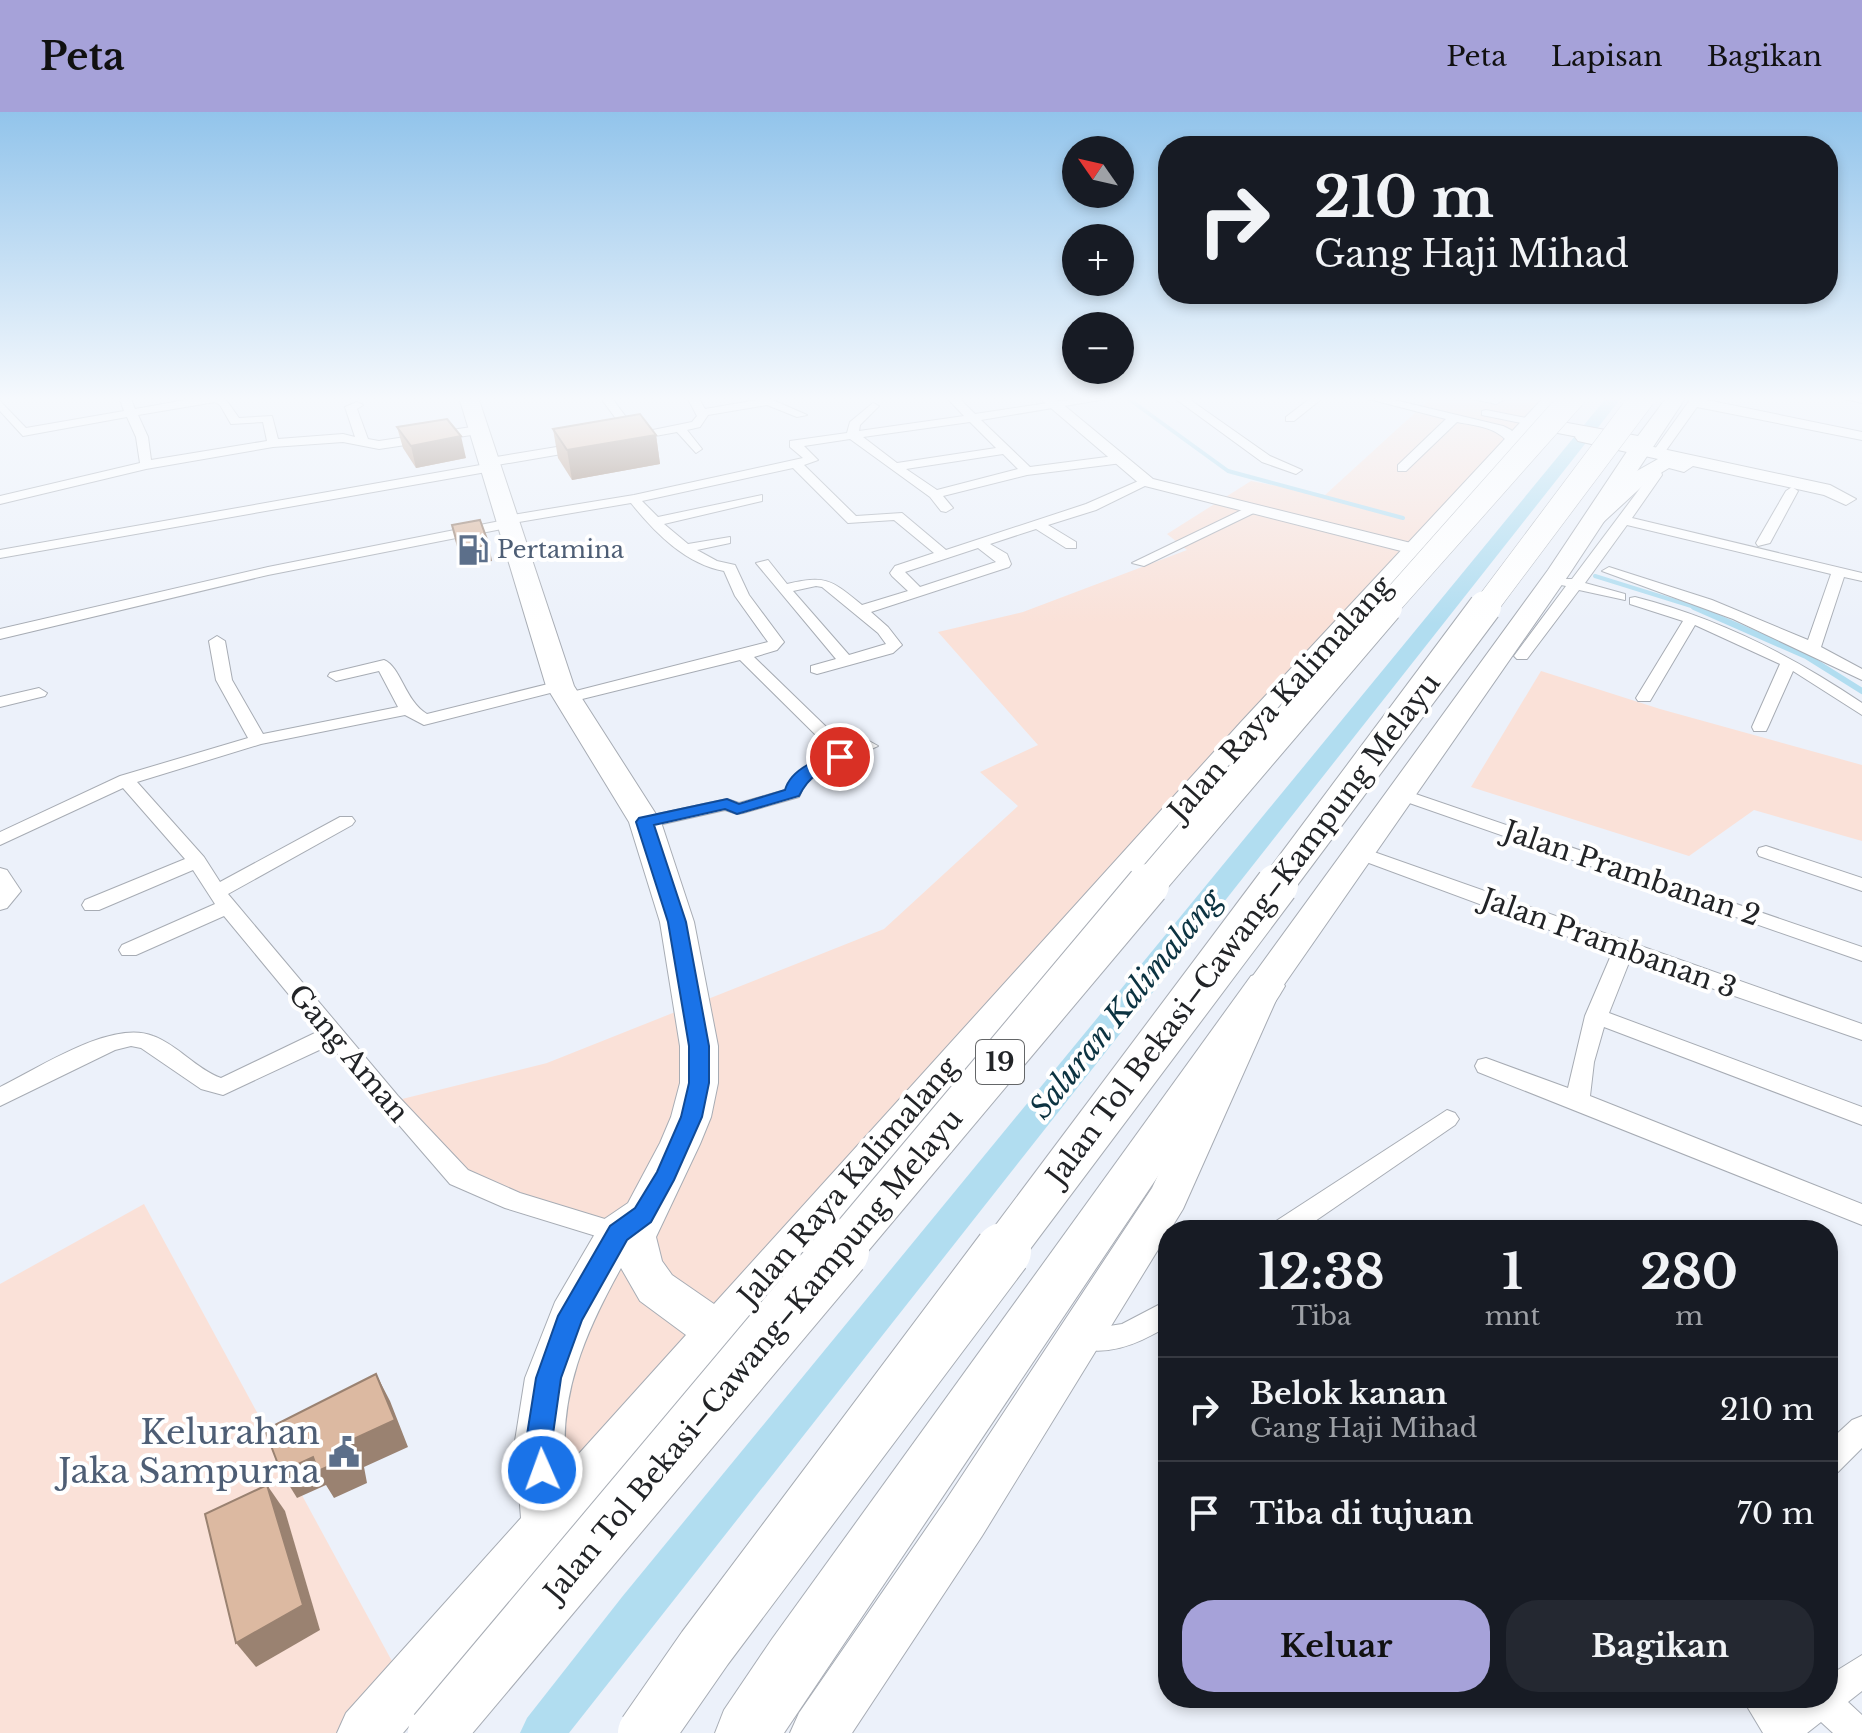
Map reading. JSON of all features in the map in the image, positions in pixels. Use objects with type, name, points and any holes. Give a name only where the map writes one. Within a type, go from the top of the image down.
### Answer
[{"type":"highway","name":"Jalan Tol Bekasi–Cawang–Kampung Melayu","points":[[436,1733],[1495,473]]},
{"type":"highway","name":"Jalan Tol Bekasi–Cawang–Kampung Melayu","points":[[646,1733],[705,1648],[1586,473]]},
{"type":"highway","points":[[747,1733],[1265,986]]},
{"type":"main road","points":[[493,473],[506,522],[533,594],[563,692],[645,822],[677,922],[699,1046],[699,1083],[691,1117],[680,1144],[632,1228],[571,1316],[548,1378],[539,1441],[547,1527]]},
{"type":"main road","name":"Jalan Raya Kalimalang","points":[[366,1733],[716,1331],[1413,549],[1488,473]]},
{"type":"main road","points":[[819,1733],[964,1518],[1168,1197],[1265,986],[1357,852],[1565,582],[1612,517],[1638,473]]},
{"type":"main road","points":[[1712,473],[1854,501]]},
{"type":"main road","points":[[1743,473],[1830,491],[1854,501]]},
{"type":"main road","points":[[632,1228],[642,1267],[656,1288],[716,1331]]},
{"type":"street","points":[[0,500],[114,473]]},
{"type":"street","points":[[0,554],[444,473]]},
{"type":"street","points":[[0,634],[268,571],[754,473]]},
{"type":"street","points":[[805,473],[853,520],[897,516],[943,554]]},
{"type":"street","points":[[903,473],[935,494],[946,508]]},
{"type":"street","points":[[935,494],[1020,473]]},
{"type":"street","points":[[1137,473],[1147,482],[1413,549]]},
{"type":"street","points":[[1612,517],[1655,473]]},
{"type":"street","points":[[919,593],[899,578],[898,571],[1039,525],[1147,482]]},
{"type":"street","points":[[1763,543],[1792,491]]},
{"type":"street","points":[[655,522],[757,498]]},
{"type":"street","points":[[336,676],[384,665],[408,710],[424,720],[772,647],[776,642],[742,596],[730,568],[711,564],[688,548],[655,522],[634,499]]},
{"type":"street","points":[[1139,563],[1255,509]]},
{"type":"street","points":[[1612,517],[1862,577]]},
{"type":"street","points":[[1039,525],[1071,545]]},
{"type":"street","points":[[688,548],[725,540]]},
{"type":"street","points":[[860,611],[1004,564],[1002,557],[979,543]]},
{"type":"street","points":[[763,563],[846,661]]},
{"type":"street","points":[[1609,571],[1719,605],[1813,647],[1862,675]]},
{"type":"street","points":[[1813,647],[1839,572]]},
{"type":"street","points":[[784,589],[824,582],[860,611],[894,645],[888,650],[817,669]]},
{"type":"street","points":[[1522,656],[1565,582],[1692,618],[1789,662],[1862,710]]},
{"type":"street","points":[[1644,698],[1692,618]]},
{"type":"street","points":[[217,641],[224,680],[258,740]]},
{"type":"street","points":[[743,655],[846,755]]},
{"type":"street","points":[[1760,727],[1789,662]]},
{"type":"street","points":[[0,702],[39,693]]},
{"type":"street","points":[[0,839],[126,780],[258,740],[408,710]]},
{"type":"street","points":[[645,822],[727,804],[737,809],[793,793],[796,782],[814,767],[869,746]]},
{"type":"street","name":"Gang Aman","points":[[126,780],[197,861],[222,899],[418,1135],[459,1177],[514,1201],[632,1228]]},
{"type":"street","name":"Jalan Prambanan 2","points":[[1401,794],[1862,954]]},
{"type":"street","points":[[129,950],[222,899],[346,821]]},
{"type":"street","name":"Jalan Prambanan 3","points":[[1357,852],[1624,950],[1862,1032]]},
{"type":"street","points":[[1766,852],[1862,885]]},
{"type":"street","points":[[92,905],[197,861]]},
{"type":"street","points":[[0,874],[11,891],[0,904]]},
{"type":"street","points":[[1578,1101],[1578,1075],[1596,1016],[1624,950]]},
{"type":"street","points":[[1596,1016],[1862,1116]]},
{"type":"street","points":[[0,1097],[108,1044],[131,1038],[148,1042],[209,1083],[223,1087],[334,1033]]},
{"type":"street","points":[[1486,1066],[1862,1215]]},
{"type":"street","points":[[1297,1220],[1447,1119]]},
{"type":"street","points":[[1078,1337],[1094,1341],[1121,1338],[1158,1318]]},
{"type":"street","points":[[1838,1452],[1862,1429]]},
{"type":"street","points":[[1838,1689],[1862,1671]]},
{"type":"street","points":[[1766,1708],[1782,1731],[1812,1708]]},
{"type":"street","points":[[1834,1708],[1857,1733]]},
{"type":"shaded area","points":[[1349,473],[1488,473],[547,1527],[539,1441],[618,1233],[459,1177],[390,1102],[547,1063],[884,929],[1018,806],[980,772],[1038,745],[938,632],[1023,612],[1187,550],[1167,534],[1251,481],[1325,495]]},
{"type":"shaded area","points":[[1541,671],[1660,709],[1862,765],[1862,841],[1754,810],[1689,856],[1471,787]]},
{"type":"shaded area","points":[[144,1204],[406,1687],[366,1733],[0,1733],[0,1284]]},
{"type":"building","points":[[480,520],[489,545],[459,550],[452,525]]},
{"type":"building","points":[[376,1374],[395,1420],[349,1441],[352,1456],[318,1471],[313,1457],[281,1472],[265,1430]]},
{"type":"building","points":[[267,1485],[303,1605],[236,1643],[205,1514]]},
{"type":"waterway","points":[[1234,473],[1403,518]]},
{"type":"waterway","name":"Saluran Kalimalang","points":[[542,1733],[1554,473]]},
{"type":"waterway","points":[[1595,576],[1701,609]]},
{"type":"waterway","points":[[1694,607],[1806,656],[1862,691]]},
{"type":"place","name":"Pertamina","points":[[473,550]]},
{"type":"place","name":"Kelurahan Jaka Sampurna","points":[[344,1452]]},
{"type":"route","points":[[542,1470],[539,1441],[548,1378],[571,1316],[618,1233],[643,1215],[667,1174],[691,1117],[699,1083],[699,1046],[677,922],[645,822],[727,804],[737,809],[793,793],[796,782],[811,773],[814,767],[840,757]]}]
